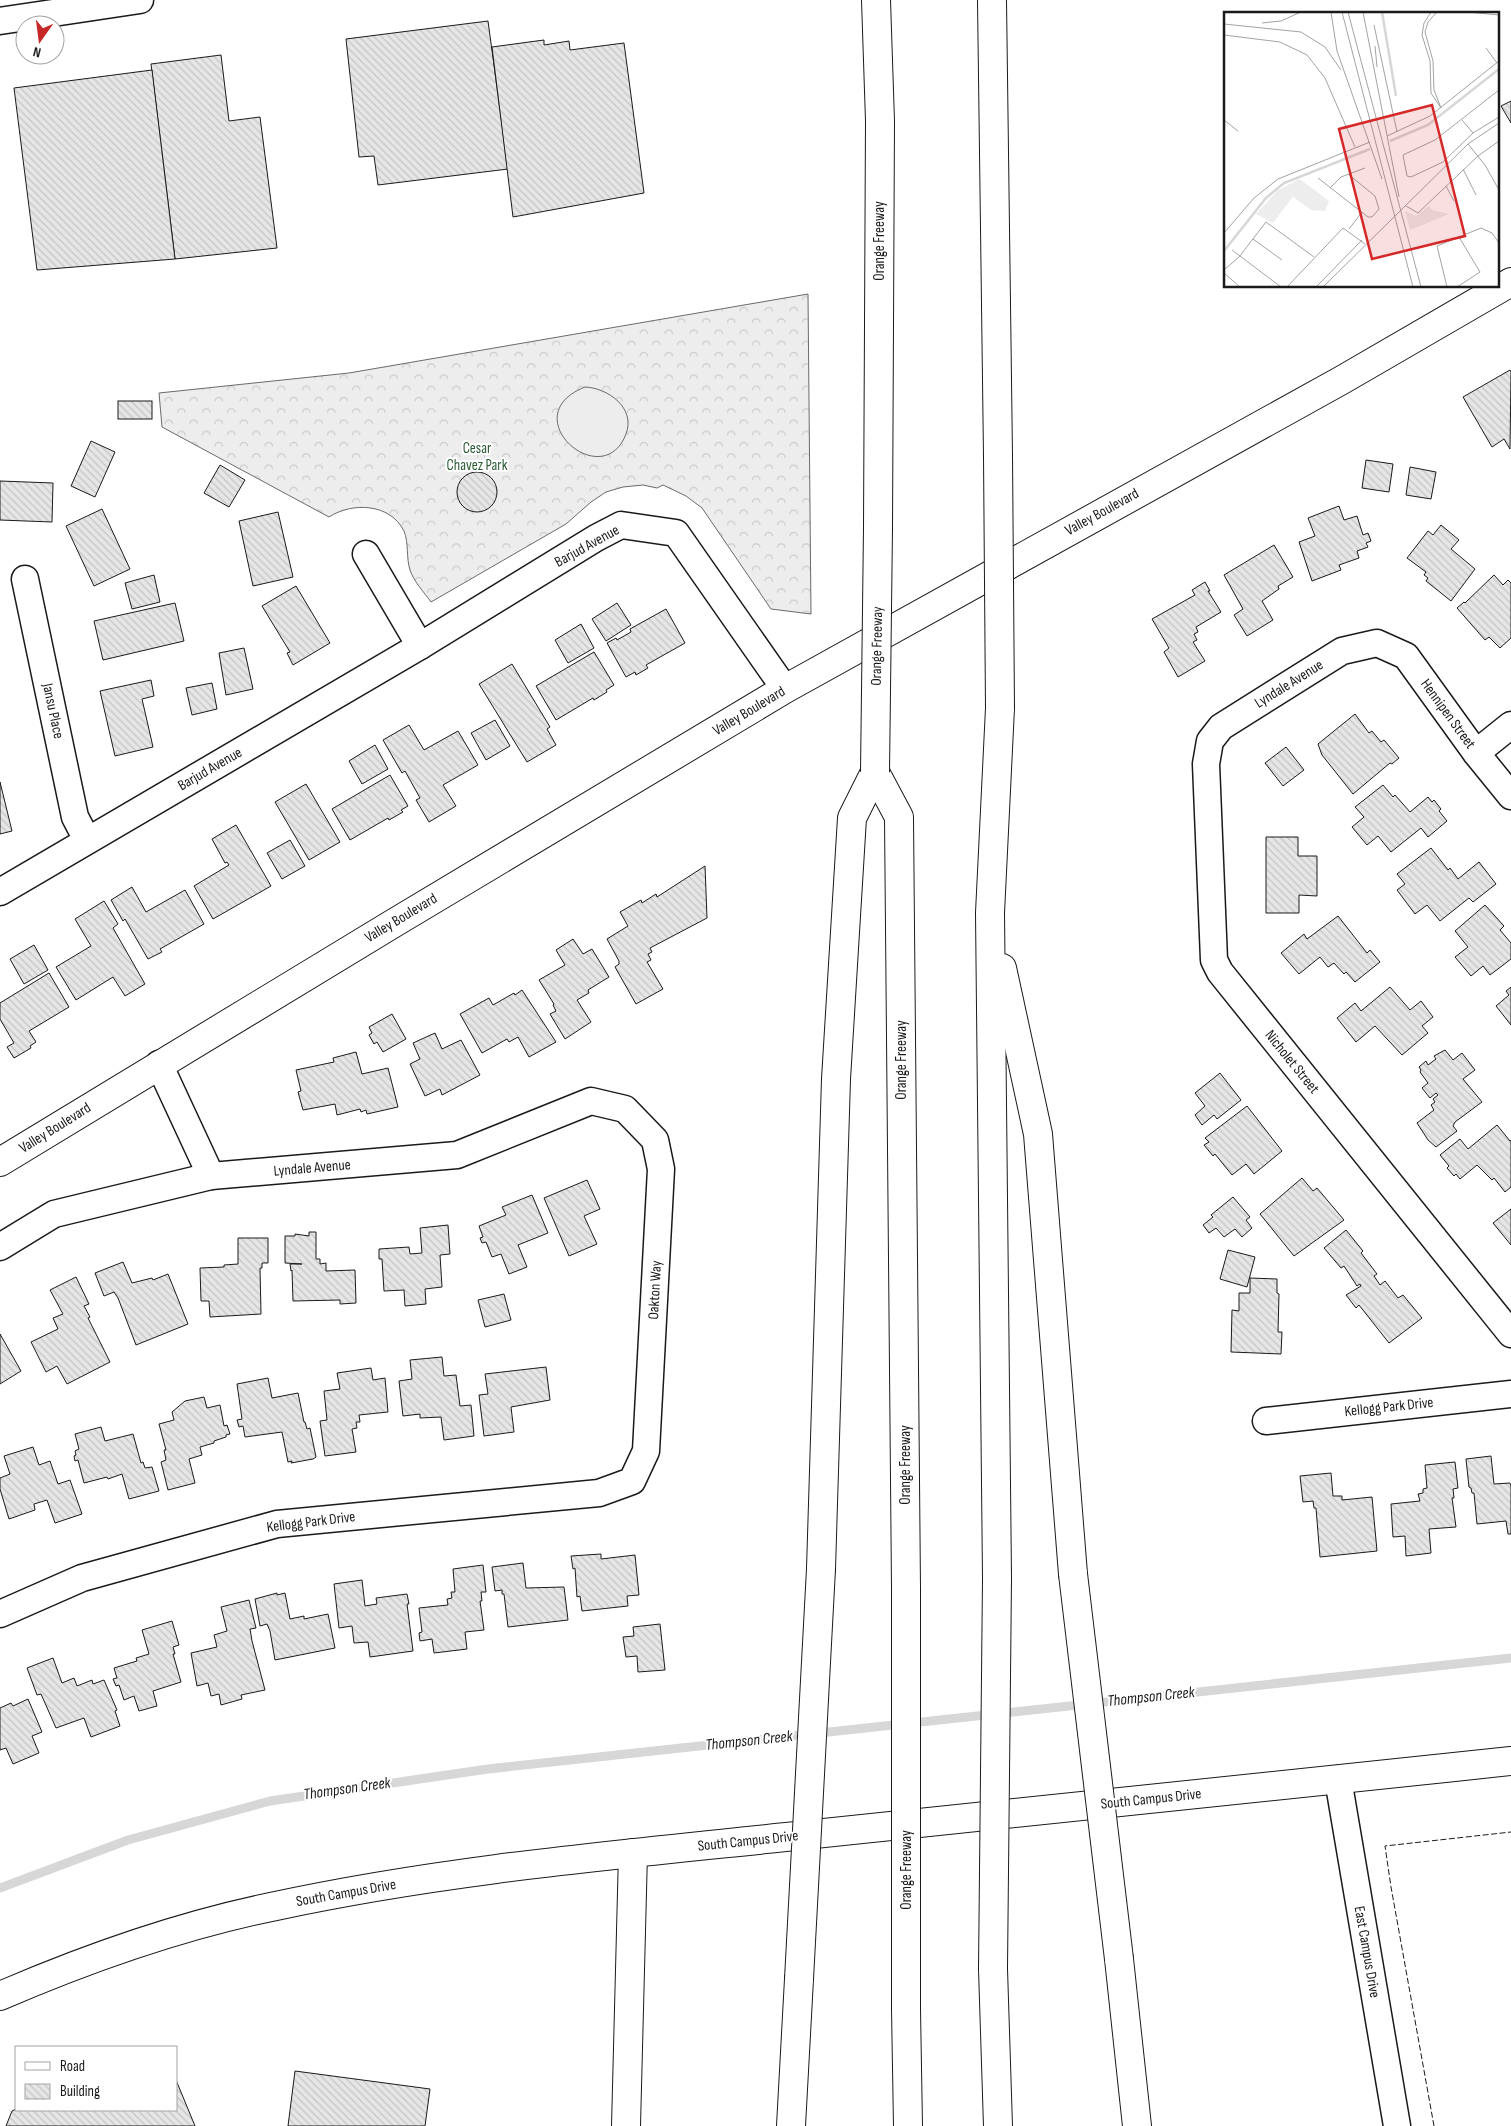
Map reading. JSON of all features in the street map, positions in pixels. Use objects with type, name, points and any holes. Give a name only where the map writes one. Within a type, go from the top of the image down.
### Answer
[{"type":"main road","name":"Orange Freeway","points":[[876,0],[880,121],[875,772],[899,817],[906,1589],[906,2009],[908,2126]]},
{"type":"main road","points":[[992,0],[1000,708],[990,913],[997,1578],[993,1969],[998,2126]]},
{"type":"main road","name":"Valley Boulevard","points":[[0,1162],[159,1064],[785,689],[1342,380],[1511,282]]},
{"type":"main road","points":[[791,2126],[821,1569],[836,1079],[852,818],[875,772]]},
{"type":"main road","points":[[990,913],[1038,1134],[1073,1574],[1137,2126]]},
{"type":"main road","name":"South Campus Drive","points":[[0,1996],[70,1966],[171,1934],[268,1907],[409,1881],[633,1853],[1511,1761]]},
{"type":"main road","points":[[626,2126],[633,1853]]},
{"type":"street","points":[[0,21],[79,5],[140,0]]},
{"type":"street","name":"Barjud Avenue","points":[[0,892],[420,646],[596,538],[622,525],[676,533],[785,689]]},
{"type":"street","points":[[366,554],[420,646]]},
{"type":"street","name":"Jansu Place","points":[[25,579],[75,817],[88,840]]},
{"type":"street","name":"Lyndale Avenue","points":[[1210,741],[1221,727],[1342,651],[1377,643]]},
{"type":"street","name":"Hennipen Street","points":[[1377,643],[1406,656],[1476,753],[1511,796]]},
{"type":"street","points":[[1476,753],[1511,725]]},
{"type":"street","name":"Nicholet Street","points":[[1210,741],[1206,764],[1214,960],[1220,972],[1511,1334]]},
{"type":"street","points":[[159,1064],[211,1176]]},
{"type":"street","name":"Lyndale Avenue","points":[[0,1246],[54,1214],[211,1176],[457,1156],[591,1101],[625,1109]]},
{"type":"street","name":"Oakton Way","points":[[625,1109],[655,1140],[661,1169],[646,1451],[632,1481]]},
{"type":"street","name":"Kellogg Park Drive","points":[[1266,1421],[1511,1394]]},
{"type":"street","name":"Kellogg Park Drive","points":[[0,1614],[82,1578],[278,1524],[599,1494],[632,1481]]},
{"type":"street","name":"East Campus Drive","points":[[1338,1779],[1397,2126]]},
{"type":"green space","name":"Cesar Chavez Park","points":[[808,294],[811,614],[771,609],[702,508],[686,496],[663,485],[657,488],[643,485],[623,487],[606,492],[591,502],[566,524],[431,602],[410,570],[404,531],[390,515],[380,510],[359,507],[338,512],[329,517],[162,427],[159,393],[349,373]]},
{"type":"green space","points":[[585,387],[594,388],[611,395],[618,401],[627,416],[626,434],[615,451],[600,456],[584,454],[570,444],[560,431],[557,415],[565,400]]},
{"type":"building","points":[[488,21],[508,169],[378,185],[374,156],[359,157],[346,39]]},
{"type":"building","points":[[544,40],[544,45],[569,41],[570,50],[624,43],[644,193],[513,217],[492,47]]},
{"type":"building","points":[[221,55],[229,121],[260,117],[277,248],[175,259],[151,64]]},
{"type":"building","points":[[152,70],[175,259],[37,270],[14,88]]},
{"type":"building","points":[[1511,101],[1511,123],[1501,106]]},
{"type":"building","points":[[1510,370],[1510,449],[1504,439],[1492,447],[1463,397]]},
{"type":"building","points":[[118,401],[152,401],[152,419],[118,419]]},
{"type":"building","points":[[91,441],[115,452],[95,497],[71,486]]},
{"type":"building","points":[[1366,460],[1393,464],[1389,492],[1362,488]]},
{"type":"building","points":[[220,465],[245,480],[229,507],[204,493]]},
{"type":"building","points":[[1410,467],[1436,472],[1431,499],[1406,495]]},
{"type":"building","points":[[481,472],[488,475],[494,481],[497,492],[496,500],[488,509],[481,512],[473,512],[466,509],[458,500],[457,488],[460,481],[469,473]]},
{"type":"building","points":[[0,481],[53,483],[52,522],[0,520]]},
{"type":"building","points":[[1339,506],[1344,520],[1357,516],[1363,535],[1368,533],[1371,541],[1366,543],[1368,547],[1357,551],[1359,558],[1339,565],[1341,570],[1312,581],[1299,542],[1315,536],[1308,518]]},
{"type":"building","points":[[102,509],[130,569],[94,586],[66,526]]},
{"type":"building","points":[[278,512],[293,577],[253,586],[239,521]]},
{"type":"building","points":[[1441,525],[1459,540],[1451,549],[1475,569],[1451,601],[1426,581],[1428,578],[1424,575],[1426,572],[1407,558],[1428,531],[1433,535]]},
{"type":"building","points":[[1274,545],[1293,577],[1278,586],[1279,589],[1262,601],[1273,620],[1247,636],[1234,615],[1243,609],[1224,575]]},
{"type":"building","points":[[154,575],[160,602],[132,609],[125,583]]},
{"type":"building","points":[[1494,575],[1503,585],[1508,580],[1511,583],[1511,638],[1500,648],[1489,637],[1485,640],[1457,608],[1465,603]]},
{"type":"building","points":[[1205,582],[1210,591],[1208,591],[1221,612],[1196,627],[1198,632],[1194,634],[1197,640],[1193,642],[1205,661],[1178,677],[1164,652],[1169,648],[1152,619],[1195,595],[1192,590]]},
{"type":"building","points":[[296,586],[330,643],[293,665],[287,653],[290,652],[262,606]]},
{"type":"building","points":[[175,603],[184,641],[103,660],[94,621]]},
{"type":"building","points":[[617,603],[631,625],[606,641],[592,619]]},
{"type":"building","points":[[666,609],[685,643],[646,665],[648,668],[636,675],[635,672],[626,677],[607,643],[631,632],[630,629]]},
{"type":"building","points":[[581,624],[594,648],[568,663],[555,640]]},
{"type":"building","points":[[244,648],[253,689],[226,695],[219,653]]},
{"type":"building","points":[[594,652],[614,685],[594,700],[593,698],[556,720],[536,686]]},
{"type":"building","points":[[512,664],[550,727],[547,729],[556,745],[527,762],[479,684]]},
{"type":"building","points":[[151,680],[154,696],[142,699],[153,747],[115,756],[100,691]]},
{"type":"building","points":[[212,683],[217,709],[192,715],[186,688]]},
{"type":"building","points":[[1355,714],[1369,733],[1372,731],[1381,742],[1384,740],[1399,758],[1392,764],[1390,763],[1353,794],[1322,755],[1318,744]]},
{"type":"building","points":[[495,720],[510,746],[486,760],[471,733]]},
{"type":"building","points":[[409,725],[424,750],[458,731],[478,765],[443,785],[456,806],[429,822],[416,800],[420,798],[405,771],[402,773],[383,740]]},
{"type":"building","points":[[375,745],[388,769],[362,784],[349,761]]},
{"type":"building","points":[[1286,747],[1304,770],[1283,786],[1265,763]]},
{"type":"building","points":[[390,775],[408,806],[401,810],[403,812],[389,820],[388,818],[350,840],[332,809]]},
{"type":"building","points":[[0,782],[12,831],[0,834]]},
{"type":"building","points":[[306,784],[340,842],[309,860],[275,802]]},
{"type":"building","points":[[1383,785],[1410,812],[1428,797],[1432,802],[1434,800],[1441,809],[1439,811],[1447,821],[1428,837],[1421,828],[1391,852],[1378,836],[1367,845],[1352,827],[1364,817],[1355,807]]},
{"type":"building","points":[[236,825],[271,886],[213,919],[194,886],[229,865],[227,862],[225,863],[212,839]]},
{"type":"building","points":[[1266,837],[1298,837],[1298,856],[1317,856],[1317,896],[1299,895],[1299,913],[1266,913]]},
{"type":"building","points":[[290,840],[305,866],[282,879],[267,853]]},
{"type":"building","points":[[1431,848],[1448,870],[1450,868],[1458,879],[1479,862],[1496,884],[1473,902],[1469,898],[1440,921],[1427,905],[1415,914],[1397,890],[1405,884],[1397,874]]},
{"type":"building","points":[[705,866],[707,918],[650,948],[652,952],[648,954],[651,960],[647,962],[663,989],[636,1004],[615,967],[619,964],[619,961],[607,939],[628,926],[620,912],[641,900],[642,903],[656,894],[657,897]]},
{"type":"building","points":[[132,887],[146,912],[185,890],[204,924],[160,949],[162,952],[148,959],[125,919],[123,921],[111,900]]},
{"type":"building","points":[[104,901],[118,924],[113,928],[145,984],[125,996],[113,977],[76,1000],[56,967],[91,946],[75,919]]},
{"type":"building","points":[[1485,905],[1504,926],[1500,930],[1511,943],[1511,959],[1490,975],[1483,966],[1471,976],[1455,957],[1468,947],[1455,931]]},
{"type":"building","points":[[1338,916],[1367,953],[1370,950],[1380,962],[1355,982],[1334,963],[1328,967],[1320,957],[1299,974],[1281,953],[1304,934],[1307,939]]},
{"type":"building","points":[[573,939],[583,954],[592,949],[609,977],[588,990],[589,993],[577,1000],[591,1022],[565,1039],[550,1014],[556,1011],[554,1004],[539,980],[565,965],[556,950]]},
{"type":"building","points":[[34,945],[48,970],[24,984],[10,959]]},
{"type":"building","points":[[49,973],[69,1007],[29,1031],[36,1042],[30,1046],[31,1048],[14,1058],[7,1047],[14,1043],[0,1019],[0,1003]]},
{"type":"building","points":[[1390,987],[1410,1010],[1421,1001],[1433,1017],[1422,1026],[1428,1033],[1402,1055],[1375,1026],[1356,1042],[1337,1018],[1355,1003],[1361,1011]]},
{"type":"building","points":[[1511,987],[1511,1025],[1496,1006],[1509,995],[1506,991]]},
{"type":"building","points":[[522,990],[556,1042],[529,1057],[518,1037],[509,1042],[507,1039],[482,1053],[460,1014],[489,998],[493,1005]]},
{"type":"building","points":[[392,1014],[406,1039],[383,1052],[377,1042],[374,1044],[369,1035],[372,1033],[369,1027]]},
{"type":"building","points":[[435,1033],[442,1049],[461,1040],[480,1075],[442,1095],[440,1089],[425,1096],[410,1064],[420,1059],[413,1043]]},
{"type":"building","points":[[1445,1050],[1453,1060],[1462,1053],[1475,1070],[1463,1079],[1482,1102],[1455,1122],[1453,1126],[1457,1131],[1436,1147],[1428,1140],[1417,1123],[1434,1110],[1431,1105],[1435,1102],[1433,1099],[1438,1095],[1436,1093],[1430,1098],[1422,1088],[1428,1083],[1420,1072],[1419,1067],[1426,1061],[1428,1065],[1436,1059],[1434,1056]]},
{"type":"building","points":[[356,1052],[362,1074],[388,1068],[398,1107],[367,1114],[366,1110],[361,1112],[360,1109],[337,1115],[335,1104],[303,1110],[298,1092],[301,1091],[296,1070],[334,1062],[333,1058]]},
{"type":"building","points":[[1220,1073],[1241,1100],[1217,1119],[1214,1115],[1202,1125],[1195,1115],[1205,1106],[1195,1093]]},
{"type":"building","points":[[1247,1106],[1282,1151],[1254,1174],[1246,1164],[1232,1175],[1215,1154],[1213,1156],[1204,1145],[1209,1142],[1205,1138]]},
{"type":"building","points":[[1497,1125],[1511,1140],[1511,1187],[1505,1192],[1494,1178],[1492,1180],[1477,1165],[1460,1179],[1456,1174],[1454,1176],[1440,1155],[1460,1139],[1468,1149]]},
{"type":"building","points":[[1302,1178],[1313,1191],[1317,1188],[1344,1220],[1294,1256],[1260,1214]]},
{"type":"building","points":[[587,1180],[600,1209],[584,1216],[597,1244],[569,1256],[544,1198]]},
{"type":"building","points":[[532,1195],[548,1233],[518,1245],[527,1267],[509,1274],[501,1254],[492,1257],[486,1242],[482,1243],[480,1238],[483,1237],[479,1226],[506,1215],[502,1207]]},
{"type":"building","points":[[1233,1197],[1250,1217],[1246,1220],[1252,1228],[1242,1237],[1235,1229],[1224,1237],[1216,1228],[1209,1233],[1203,1225],[1213,1217],[1211,1215]]},
{"type":"building","points":[[1511,1209],[1511,1245],[1493,1223]]},
{"type":"building","points":[[448,1225],[450,1254],[440,1255],[442,1287],[425,1289],[426,1304],[405,1306],[404,1290],[384,1291],[382,1259],[379,1259],[379,1249],[409,1247],[410,1254],[422,1253],[420,1228]]},
{"type":"building","points":[[1346,1230],[1363,1251],[1361,1253],[1377,1274],[1374,1276],[1380,1285],[1385,1281],[1398,1298],[1403,1295],[1422,1318],[1389,1343],[1359,1305],[1356,1308],[1346,1295],[1361,1286],[1360,1284],[1357,1286],[1344,1266],[1341,1268],[1324,1248]]},
{"type":"building","points":[[309,1232],[316,1232],[316,1259],[320,1259],[320,1264],[326,1263],[326,1271],[355,1270],[356,1303],[340,1304],[340,1300],[293,1301],[292,1270],[290,1264],[302,1264],[285,1263],[285,1236],[295,1236],[295,1234],[309,1236]]},
{"type":"building","points":[[238,1238],[268,1238],[268,1263],[262,1263],[262,1268],[260,1268],[261,1314],[210,1317],[209,1301],[201,1301],[200,1268],[224,1267],[224,1265],[238,1264]]},
{"type":"building","points":[[1228,1250],[1255,1257],[1247,1287],[1220,1279]]},
{"type":"building","points":[[123,1262],[132,1283],[152,1278],[153,1280],[168,1274],[188,1324],[136,1345],[118,1298],[114,1292],[104,1296],[95,1273]]},
{"type":"building","points":[[76,1277],[89,1304],[84,1306],[90,1317],[88,1318],[110,1362],[67,1384],[57,1366],[46,1372],[31,1342],[58,1329],[53,1318],[63,1314],[50,1290]]},
{"type":"building","points":[[1250,1278],[1277,1279],[1277,1293],[1279,1294],[1278,1332],[1282,1332],[1281,1354],[1231,1352],[1232,1310],[1239,1311],[1239,1293],[1250,1293]]},
{"type":"building","points":[[504,1294],[511,1320],[485,1327],[478,1300]]},
{"type":"building","points":[[0,1334],[21,1371],[0,1384]]},
{"type":"building","points":[[442,1357],[444,1376],[456,1375],[460,1406],[471,1405],[474,1436],[444,1440],[441,1417],[420,1418],[420,1414],[403,1416],[399,1381],[412,1379],[410,1360]]},
{"type":"building","points":[[546,1367],[550,1400],[511,1407],[514,1432],[484,1436],[479,1395],[488,1394],[485,1374]]},
{"type":"building","points":[[371,1368],[373,1380],[385,1378],[388,1412],[359,1415],[360,1422],[356,1422],[357,1428],[352,1429],[356,1452],[325,1456],[320,1421],[327,1420],[324,1391],[340,1389],[337,1373]]},
{"type":"building","points":[[268,1378],[272,1398],[298,1393],[304,1422],[307,1429],[310,1428],[316,1457],[313,1459],[288,1462],[282,1432],[245,1437],[243,1426],[239,1427],[237,1420],[242,1419],[237,1384]]},
{"type":"building","points":[[204,1397],[207,1408],[220,1405],[224,1426],[227,1425],[230,1434],[214,1441],[214,1443],[200,1447],[202,1455],[189,1459],[195,1483],[168,1490],[161,1462],[166,1460],[164,1450],[166,1450],[159,1424],[174,1420],[172,1412],[185,1401]]},
{"type":"building","points":[[101,1427],[105,1441],[133,1434],[141,1463],[143,1462],[145,1468],[152,1467],[159,1491],[129,1499],[122,1474],[108,1479],[107,1477],[84,1483],[78,1460],[75,1461],[74,1456],[76,1455],[75,1451],[79,1449],[75,1434]]},
{"type":"building","points":[[33,1447],[39,1465],[50,1461],[58,1484],[70,1480],[82,1514],[55,1523],[47,1500],[34,1504],[35,1510],[9,1519],[0,1489],[0,1478],[10,1474],[4,1456]]},
{"type":"building","points":[[1491,1456],[1494,1484],[1510,1483],[1511,1486],[1511,1534],[1508,1534],[1506,1521],[1477,1524],[1474,1493],[1472,1493],[1469,1487],[1466,1459]]},
{"type":"building","points":[[1455,1462],[1458,1488],[1453,1489],[1454,1498],[1452,1498],[1456,1527],[1429,1529],[1431,1553],[1406,1556],[1405,1536],[1393,1537],[1391,1504],[1420,1501],[1418,1494],[1423,1493],[1423,1489],[1427,1488],[1425,1465]]},
{"type":"building","points":[[1331,1473],[1333,1496],[1342,1496],[1342,1500],[1372,1497],[1377,1551],[1320,1557],[1316,1508],[1314,1508],[1313,1501],[1303,1502],[1300,1476]]},
{"type":"building","points":[[601,1554],[601,1559],[635,1555],[639,1595],[627,1596],[628,1606],[582,1611],[580,1596],[577,1597],[575,1568],[573,1569],[571,1556]]},
{"type":"building","points":[[523,1563],[526,1588],[564,1587],[568,1620],[508,1627],[504,1594],[502,1594],[502,1590],[495,1591],[492,1567]]},
{"type":"building","points":[[483,1565],[486,1592],[481,1592],[482,1601],[480,1601],[484,1630],[465,1632],[467,1649],[434,1653],[432,1639],[420,1641],[419,1633],[422,1632],[419,1608],[448,1605],[447,1599],[452,1598],[451,1592],[455,1592],[453,1569]]},
{"type":"building","points":[[362,1580],[365,1606],[377,1604],[376,1598],[407,1594],[413,1651],[370,1657],[368,1642],[354,1643],[352,1626],[339,1628],[334,1584]]},
{"type":"building","points":[[277,1593],[277,1595],[285,1593],[290,1619],[304,1616],[304,1619],[328,1614],[335,1648],[275,1660],[270,1631],[267,1624],[260,1626],[255,1599]]},
{"type":"building","points":[[249,1600],[256,1628],[250,1629],[252,1641],[265,1690],[241,1695],[242,1699],[221,1705],[219,1694],[211,1696],[208,1683],[197,1686],[191,1653],[217,1647],[214,1635],[227,1631],[221,1607]]},
{"type":"building","points":[[172,1621],[179,1645],[173,1647],[175,1654],[173,1654],[181,1682],[153,1691],[157,1706],[139,1711],[134,1696],[124,1700],[119,1685],[116,1686],[113,1679],[117,1678],[114,1668],[137,1661],[136,1658],[149,1654],[142,1630]]},
{"type":"building","points":[[660,1624],[665,1670],[638,1672],[637,1656],[626,1657],[623,1637],[634,1636],[633,1627]]},
{"type":"building","points":[[53,1658],[62,1683],[74,1678],[77,1686],[92,1680],[93,1684],[104,1680],[117,1710],[115,1711],[120,1726],[91,1737],[84,1718],[56,1728],[41,1694],[37,1695],[27,1668]]},
{"type":"building","points":[[28,1699],[42,1732],[32,1736],[39,1753],[13,1764],[6,1748],[0,1750],[0,1708],[11,1703],[13,1706]]},
{"type":"building","points":[[295,2071],[430,2089],[425,2126],[288,2126]]},
{"type":"building","points":[[178,2085],[195,2126],[6,2126],[12,2111],[178,2111]]},
{"type":"waterway","name":"Thompson Creek","points":[[0,1888],[128,1840],[270,1801],[488,1769],[1511,1658]]},
{"type":"fence","points":[[1434,2126],[1385,1846],[1511,1832]]}]
